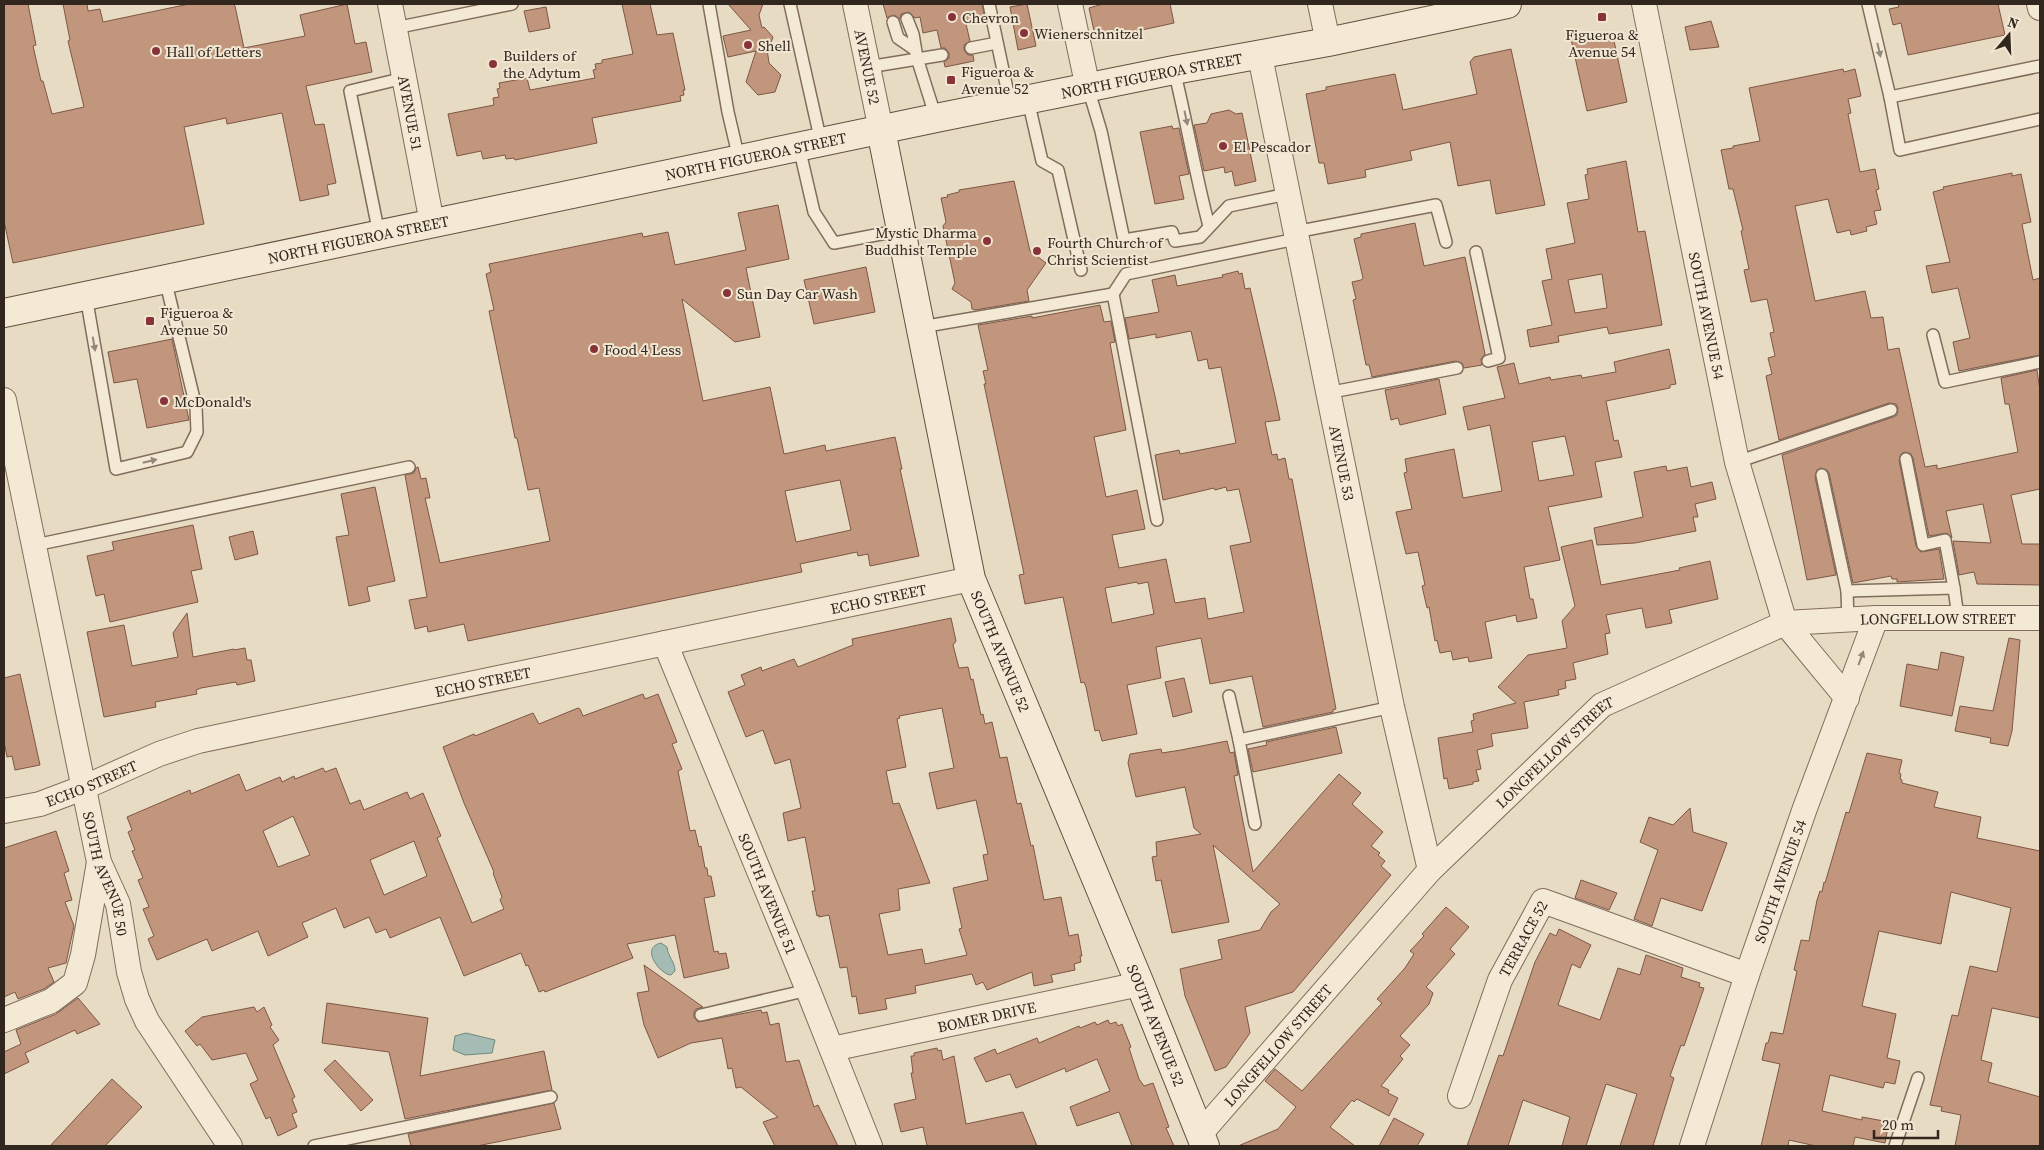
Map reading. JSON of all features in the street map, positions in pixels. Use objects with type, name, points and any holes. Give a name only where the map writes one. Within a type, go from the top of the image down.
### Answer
[{"type":"main road","name":"NORTH FIGUEROA STREET","points":[[4,313],[936,118],[1174,70],[1260,56],[1507,4]]},
{"type":"main road","name":"SOUTH AVENUE 52","points":[[881,130],[971,579],[1203,1140]]},
{"type":"street","name":"AVENUE 51","points":[[390,4],[432,223]]},
{"type":"street","name":"AVENUE 52","points":[[855,4],[881,130]]},
{"type":"street","points":[[1070,4],[1088,88]]},
{"type":"street","points":[[1320,4],[1328,42]]},
{"type":"street","name":"SOUTH AVENUE 54","points":[[1644,4],[1737,462],[1786,623]]},
{"type":"street","points":[[2039,4],[2040,8]]},
{"type":"street","name":"AVENUE 53","points":[[1260,56],[1392,707],[1430,870]]},
{"type":"street","name":"SOUTH AVENUE 50","points":[[4,400],[99,862],[118,904],[129,972],[137,999],[147,1021],[230,1146]]},
{"type":"street","name":"ECHO STREET","points":[[4,811],[40,804],[85,787],[159,754],[198,741],[971,579]]},
{"type":"street","name":"SOUTH AVENUE 54","points":[[1692,1146],[1805,808],[1876,618]]},
{"type":"street","name":"LONGFELLOW STREET","points":[[1203,1140],[1430,870],[1602,705],[1786,623],[1876,618],[2040,618]]},
{"type":"street","points":[[1786,623],[1847,698]]},
{"type":"street","name":"SOUTH AVENUE 51","points":[[665,643],[870,1146]]},
{"type":"street","points":[[4,1020],[50,1001],[75,983],[83,955],[99,862]]},
{"type":"street","name":"TERRACE 52","points":[[1460,1096],[1500,980],[1543,901],[1748,975]]},
{"type":"street","name":"BOMER DRIVE","points":[[832,1049],[1140,984]]},
{"type":"lane","points":[[395,28],[512,4]]},
{"type":"lane","points":[[709,4],[728,112],[739,160]]},
{"type":"lane","points":[[790,4],[810,145],[814,212],[834,242],[902,230]]},
{"type":"lane","points":[[989,4],[998,44],[1042,161],[1058,170],[1081,270]]},
{"type":"lane","points":[[1868,4],[1890,97],[1900,150],[2040,120]]},
{"type":"lane","points":[[907,19],[914,34],[915,54],[936,118]]},
{"type":"lane","points":[[893,22],[898,38],[915,54]]},
{"type":"lane","points":[[971,48],[998,44]]},
{"type":"lane","points":[[868,67],[915,54],[942,55]]},
{"type":"lane","points":[[1890,97],[2040,66]]},
{"type":"lane","points":[[1174,70],[1186,118],[1198,184],[1209,226]]},
{"type":"lane","points":[[379,234],[350,91],[404,78]]},
{"type":"lane","points":[[1088,88],[1101,131],[1124,240],[1172,232],[1175,241],[1200,237],[1229,206],[1287,194]]},
{"type":"lane","points":[[1157,520],[1113,294],[1126,274],[1436,205],[1446,242]]},
{"type":"lane","points":[[1476,252],[1499,358],[1488,360]]},
{"type":"lane","points":[[86,296],[116,469],[187,452],[196,432],[196,407],[165,279]]},
{"type":"lane","points":[[921,327],[1113,294]]},
{"type":"lane","points":[[1934,335],[1945,382],[2040,362]]},
{"type":"lane","points":[[1327,393],[1457,368]]},
{"type":"lane","points":[[1737,462],[1891,410]]},
{"type":"lane","points":[[1906,459],[1923,544],[1945,540],[1958,617]]},
{"type":"lane","points":[[34,545],[409,467]]},
{"type":"lane","points":[[1822,476],[1847,591],[1848,620]]},
{"type":"lane","points":[[1847,591],[1954,588]]},
{"type":"lane","points":[[1229,696],[1255,824]]},
{"type":"lane","points":[[1239,740],[1392,707]]},
{"type":"lane","points":[[701,1014],[719,1012],[808,990]]},
{"type":"lane","points":[[1895,1146],[1918,1078]]},
{"type":"lane","points":[[314,1146],[551,1097]]},
{"type":"water","points":[[661,943],[667,947],[674,965],[675,971],[671,975],[662,971],[652,955],[652,950],[655,946]]},
{"type":"water","points":[[466,1033],[495,1040],[492,1053],[465,1055],[453,1050],[455,1036]]},
{"type":"building","points":[[4,4],[28,4],[36,45],[33,46],[41,81],[43,81],[52,114],[84,107],[68,41],[70,40],[63,4],[87,4],[88,11],[100,9],[103,22],[189,4],[233,4],[244,48],[305,36],[300,15],[347,4],[355,44],[366,42],[372,72],[306,86],[315,125],[324,124],[336,183],[327,185],[329,195],[300,201],[282,113],[227,124],[226,118],[184,127],[204,224],[13,263],[4,221]]},
{"type":"building","points":[[622,4],[650,4],[657,35],[673,33],[685,90],[683,90],[684,95],[680,96],[681,101],[592,118],[597,143],[515,160],[514,158],[506,159],[505,155],[483,159],[481,151],[457,156],[448,114],[494,105],[493,98],[499,97],[497,89],[500,88],[499,83],[527,78],[530,90],[595,78],[593,70],[596,69],[595,64],[602,63],[602,60],[633,54]]},
{"type":"building","name":"Shell","points":[[728,4],[763,4],[759,15],[762,28],[764,27],[773,37],[767,49],[769,63],[781,75],[775,92],[758,95],[746,82],[756,51],[728,57],[723,36],[751,30]]},
{"type":"building","points":[[883,4],[982,4],[985,19],[966,24],[970,41],[964,45],[964,50],[968,55],[973,55],[974,61],[945,67],[944,62],[949,58],[949,53],[945,48],[941,48],[937,30],[923,33],[920,17],[915,18],[909,12],[901,14],[900,19],[894,15],[887,18]]},
{"type":"building","name":"Wienerschnitzel","points":[[1027,4],[1036,46],[1018,50],[1010,7]]},
{"type":"building","points":[[1103,4],[1170,4],[1174,23],[1096,40],[1089,8]]},
{"type":"building","points":[[1898,4],[1998,4],[2005,35],[1908,55],[1901,23],[1893,25],[1889,9],[1899,7]]},
{"type":"building","points":[[546,7],[550,28],[529,32],[524,11]]},
{"type":"building","points":[[1711,21],[1719,47],[1690,50],[1685,27]]},
{"type":"building","points":[[1602,33],[1603,38],[1613,36],[1627,102],[1587,111],[1571,39]]},
{"type":"building","points":[[1511,49],[1545,205],[1496,214],[1490,180],[1458,186],[1450,142],[1410,151],[1412,160],[1365,170],[1366,177],[1328,184],[1324,163],[1319,163],[1306,94],[1326,90],[1326,87],[1395,74],[1403,110],[1477,94],[1470,62],[1474,57]]},
{"type":"building","points":[[1843,69],[1844,72],[1855,69],[1861,96],[1848,99],[1851,113],[1848,114],[1860,172],[1875,169],[1879,189],[1876,190],[1881,210],[1874,211],[1877,224],[1866,227],[1867,231],[1851,235],[1850,230],[1837,233],[1828,199],[1795,206],[1815,301],[1865,291],[1871,318],[1883,317],[1888,350],[1899,348],[1925,467],[1937,465],[1937,469],[2018,452],[2009,404],[2005,404],[2001,378],[2037,370],[2040,391],[2040,489],[2011,495],[2022,544],[2040,544],[2040,585],[1977,584],[1974,572],[1959,575],[1953,541],[1991,543],[1983,504],[1946,511],[1952,538],[1947,533],[1929,536],[1913,458],[1911,454],[1905,452],[1901,454],[1899,460],[1916,546],[1921,552],[1939,549],[1944,579],[1897,582],[1897,579],[1892,579],[1891,576],[1853,583],[1829,473],[1821,468],[1817,470],[1815,477],[1836,575],[1807,580],[1782,455],[1893,417],[1897,415],[1898,408],[1896,404],[1889,403],[1779,440],[1766,376],[1772,374],[1768,358],[1775,356],[1770,333],[1774,332],[1767,299],[1751,302],[1744,270],[1749,269],[1741,231],[1743,230],[1733,189],[1729,189],[1721,150],[1760,141],[1749,88]]},
{"type":"building","name":"El Pescador","points":[[1229,110],[1236,114],[1242,113],[1256,181],[1235,186],[1232,171],[1225,173],[1224,167],[1204,171],[1194,125],[1207,123],[1211,114]]},
{"type":"building","points":[[1172,126],[1173,129],[1179,128],[1189,174],[1179,176],[1184,199],[1155,204],[1140,132]]},
{"type":"building","points":[[1626,161],[1638,232],[1645,231],[1662,325],[1609,334],[1607,327],[1558,336],[1559,342],[1530,347],[1527,330],[1552,325],[1542,281],[1552,279],[1546,249],[1575,243],[1567,203],[1589,199],[1585,175],[1588,174],[1587,169]],"holes":[[[1602,274],[1607,308],[1575,313],[1568,280]]]},
{"type":"building","points":[[2012,173],[2012,176],[2021,174],[2031,222],[2022,224],[2033,280],[2040,278],[2040,355],[1959,371],[1953,342],[1970,338],[1958,288],[1932,293],[1926,266],[1950,262],[1933,192],[1944,189],[1943,187]]},
{"type":"building","name":"Mystic Dharma Buddhist Temple","points":[[1014,181],[1030,251],[1046,263],[1027,290],[1029,301],[975,310],[972,309],[971,302],[952,289],[955,283],[943,226],[946,222],[941,198],[948,197],[947,195],[959,192],[959,190]]},
{"type":"building","points":[[778,205],[789,259],[746,268],[760,337],[735,342],[682,299],[703,401],[770,387],[784,454],[825,445],[826,451],[895,437],[919,556],[870,566],[868,554],[858,556],[857,552],[800,564],[802,572],[468,641],[464,624],[428,632],[427,626],[415,629],[409,600],[427,597],[405,475],[414,473],[418,467],[421,479],[426,478],[430,498],[425,498],[440,563],[550,541],[539,488],[528,490],[517,438],[515,438],[489,311],[494,310],[486,274],[491,272],[489,264],[642,233],[643,237],[668,232],[675,265],[746,250],[738,213]],"holes":[[[840,480],[851,530],[796,542],[785,491]]]},
{"type":"building","points":[[1415,223],[1424,266],[1465,257],[1485,354],[1481,359],[1482,365],[1464,368],[1462,363],[1456,361],[1372,377],[1369,365],[1366,365],[1353,300],[1356,299],[1352,282],[1363,278],[1354,239],[1361,237],[1361,234]]},
{"type":"building","points":[[866,267],[875,312],[814,324],[804,280]]},
{"type":"building","points":[[1238,271],[1239,274],[1242,273],[1245,289],[1250,288],[1280,420],[1265,422],[1272,455],[1277,454],[1278,460],[1285,458],[1289,479],[1292,479],[1336,709],[1333,712],[1263,727],[1252,676],[1210,684],[1201,638],[1156,647],[1161,678],[1127,685],[1137,734],[1102,741],[1099,730],[1095,731],[1086,687],[1084,682],[1081,683],[1063,597],[1025,604],[1019,575],[1024,574],[984,384],[986,384],[983,371],[988,370],[978,325],[1032,316],[1032,318],[1100,305],[1104,322],[1111,321],[1115,342],[1110,343],[1126,430],[1094,437],[1106,497],[1137,490],[1145,529],[1112,535],[1119,568],[1166,559],[1175,603],[1205,598],[1208,619],[1244,612],[1230,546],[1251,542],[1239,489],[1227,491],[1226,487],[1215,490],[1214,488],[1163,500],[1155,455],[1179,450],[1180,454],[1236,443],[1221,367],[1209,369],[1207,359],[1198,361],[1191,331],[1156,338],[1156,334],[1129,339],[1125,318],[1159,312],[1152,280],[1175,275],[1177,286],[1223,277],[1222,275]],"holes":[[[1137,582],[1138,584],[1148,582],[1154,614],[1112,623],[1105,588]]]},
{"type":"building","name":"McDonald's","points":[[172,339],[189,420],[147,428],[137,379],[114,383],[108,352]]},
{"type":"building","points":[[1669,349],[1676,384],[1670,385],[1670,388],[1606,401],[1614,441],[1618,440],[1622,457],[1595,462],[1602,497],[1548,507],[1560,560],[1524,567],[1530,599],[1533,599],[1537,618],[1517,622],[1516,615],[1485,622],[1492,658],[1469,662],[1468,657],[1453,660],[1451,651],[1440,653],[1437,640],[1435,641],[1429,607],[1427,608],[1422,586],[1425,585],[1418,552],[1406,554],[1396,512],[1412,509],[1404,473],[1407,472],[1405,459],[1454,449],[1463,498],[1502,491],[1490,425],[1468,430],[1463,407],[1505,398],[1497,367],[1514,363],[1519,384],[1550,377],[1551,380],[1581,375],[1582,378],[1616,372],[1614,362]],"holes":[[[1565,436],[1574,475],[1539,481],[1532,442]]]},
{"type":"building","points":[[1439,379],[1446,414],[1400,425],[1398,418],[1391,420],[1385,390]]},
{"type":"building","points":[[1666,466],[1667,471],[1687,467],[1691,487],[1712,482],[1716,499],[1695,504],[1698,517],[1693,517],[1696,531],[1635,543],[1597,545],[1594,528],[1643,517],[1634,472]]},
{"type":"building","points":[[375,487],[395,581],[367,587],[370,601],[349,606],[336,537],[349,535],[341,494]]},
{"type":"building","points":[[193,525],[202,569],[191,571],[198,602],[110,622],[104,594],[96,596],[87,556],[114,550],[112,542]]},
{"type":"building","points":[[253,531],[258,554],[235,560],[229,537]]},
{"type":"building","points":[[1592,540],[1601,585],[1680,570],[1679,568],[1710,561],[1718,599],[1669,610],[1672,623],[1646,628],[1642,608],[1606,615],[1610,633],[1605,634],[1608,654],[1573,663],[1576,679],[1565,681],[1566,688],[1558,690],[1559,695],[1524,702],[1528,728],[1491,734],[1493,746],[1477,750],[1481,769],[1476,770],[1479,781],[1449,789],[1447,778],[1444,779],[1438,738],[1473,732],[1471,721],[1474,720],[1473,714],[1516,703],[1498,687],[1528,655],[1567,648],[1562,621],[1575,606],[1561,547]]},
{"type":"building","points":[[187,613],[193,657],[245,648],[247,660],[251,660],[255,681],[237,685],[236,682],[201,688],[196,690],[197,694],[155,702],[156,707],[104,717],[87,632],[124,625],[132,666],[178,657],[173,633]]},
{"type":"building","points":[[951,618],[956,641],[953,645],[959,668],[968,667],[971,680],[973,679],[981,715],[983,714],[985,724],[992,722],[1000,758],[1007,757],[1017,804],[1021,803],[1031,846],[1033,845],[1044,900],[1061,897],[1069,936],[1078,934],[1082,956],[1080,956],[1081,962],[1074,964],[1075,970],[1051,975],[1053,982],[1034,986],[1032,972],[987,990],[983,982],[976,985],[972,974],[915,986],[916,993],[885,999],[887,1009],[859,1014],[856,996],[852,997],[847,967],[840,968],[829,915],[817,916],[812,891],[815,891],[805,837],[788,841],[783,813],[801,808],[790,759],[775,764],[763,730],[746,737],[728,692],[745,685],[741,675],[761,667],[762,671],[794,659],[798,667],[853,645],[852,639]],"holes":[[[942,708],[954,768],[929,773],[937,809],[976,800],[988,854],[983,855],[988,880],[953,888],[962,928],[959,929],[967,955],[925,964],[922,949],[888,955],[879,914],[900,910],[898,889],[930,883],[899,803],[893,804],[886,771],[906,767],[897,719],[900,718],[899,716]]]},
{"type":"building","points":[[2009,638],[2020,640],[2012,731],[2008,746],[1990,743],[1991,738],[1955,731],[1960,706],[1993,711]]},
{"type":"building","points":[[1941,652],[1964,657],[1952,716],[1900,706],[1907,664],[1938,670]]},
{"type":"building","points":[[20,674],[40,765],[15,770],[12,756],[7,757],[4,742],[4,678]]},
{"type":"building","points":[[1184,678],[1192,712],[1173,717],[1165,682]]},
{"type":"building","points":[[643,694],[645,699],[658,694],[677,742],[672,744],[682,769],[678,771],[690,831],[695,830],[699,847],[701,846],[705,868],[707,868],[708,876],[711,876],[715,896],[704,898],[714,952],[718,951],[719,954],[726,953],[729,968],[684,978],[675,935],[627,944],[633,958],[545,992],[544,990],[539,992],[521,953],[464,976],[440,917],[390,938],[386,929],[376,933],[369,917],[344,928],[336,908],[302,923],[308,937],[268,956],[258,931],[212,951],[207,939],[157,960],[148,939],[154,936],[143,909],[149,907],[138,880],[143,878],[132,851],[135,850],[128,832],[132,830],[127,817],[190,790],[191,794],[239,774],[246,791],[280,777],[282,782],[294,776],[295,779],[323,768],[325,772],[336,768],[350,804],[360,800],[364,810],[407,792],[410,799],[423,793],[441,836],[437,838],[472,923],[504,909],[500,900],[502,897],[494,872],[464,803],[443,747],[533,713],[539,724],[578,708],[583,716]],"holes":[[[293,816],[310,855],[278,867],[263,831]],[[414,841],[427,876],[384,895],[370,860]]]},
{"type":"building","points":[[1336,727],[1342,753],[1253,772],[1248,749],[1267,745],[1266,742]]},
{"type":"building","points":[[1227,741],[1230,753],[1234,752],[1238,775],[1234,776],[1253,872],[1339,774],[1361,793],[1352,804],[1383,832],[1371,846],[1380,853],[1378,855],[1385,861],[1381,866],[1391,875],[1293,992],[1245,1007],[1250,1033],[1226,1067],[1215,1071],[1185,996],[1180,969],[1222,959],[1218,940],[1260,930],[1271,912],[1280,904],[1213,845],[1229,922],[1172,933],[1161,880],[1156,881],[1152,857],[1157,856],[1156,842],[1201,834],[1194,828],[1185,787],[1136,797],[1128,763],[1130,754],[1161,749],[1162,753]]},
{"type":"building","points":[[1867,753],[1902,760],[1899,773],[1901,774],[1900,779],[1902,783],[1938,792],[1934,807],[1981,817],[1977,838],[2040,851],[2040,1018],[1992,1008],[1981,1060],[1992,1063],[1988,1082],[2040,1097],[2040,1146],[1955,1146],[1961,1115],[1941,1111],[1942,1107],[1930,1105],[1952,1015],[1958,1016],[1970,966],[1997,972],[2011,908],[1951,892],[1941,944],[1879,931],[1862,1006],[1896,1014],[1887,1058],[1900,1061],[1895,1084],[1885,1082],[1883,1088],[1830,1075],[1822,1111],[1862,1120],[1862,1117],[1889,1122],[1885,1143],[1855,1137],[1853,1146],[1816,1146],[1789,1140],[1788,1146],[1761,1146],[1780,1064],[1762,1060],[1766,1043],[1768,1043],[1771,1032],[1783,1034],[1797,971],[1794,970],[1801,940],[1809,941],[1817,900],[1825,883],[1846,812],[1849,813]]},
{"type":"building","points":[[1690,808],[1693,832],[1727,843],[1702,911],[1661,898],[1652,926],[1634,919],[1658,850],[1640,842],[1649,817],[1673,825]]},
{"type":"building","points":[[56,831],[69,871],[64,873],[72,900],[65,902],[74,926],[66,963],[48,968],[54,982],[44,989],[18,999],[15,992],[4,997],[4,848]]},
{"type":"building","points":[[1581,880],[1617,893],[1609,910],[1575,898]]},
{"type":"building","points":[[1446,907],[1469,927],[1450,949],[1455,954],[1426,987],[1433,993],[1429,1004],[1400,1036],[1410,1045],[1400,1056],[1403,1059],[1381,1086],[1389,1090],[1388,1093],[1398,1098],[1389,1116],[1357,1099],[1354,1102],[1352,1100],[1330,1127],[1355,1146],[1238,1146],[1278,1129],[1296,1107],[1265,1081],[1275,1069],[1302,1091],[1382,1003],[1377,999],[1405,968],[1414,954],[1410,951]]},
{"type":"building","points":[[1559,929],[1591,945],[1580,968],[1572,964],[1558,1005],[1600,1020],[1618,968],[1640,975],[1646,955],[1683,968],[1681,977],[1700,983],[1699,987],[1704,988],[1684,1046],[1681,1045],[1670,1076],[1674,1078],[1653,1146],[1620,1146],[1637,1094],[1606,1084],[1586,1146],[1562,1146],[1570,1117],[1523,1100],[1508,1146],[1467,1146],[1499,1055],[1503,1056],[1535,962],[1550,933],[1556,936]]},
{"type":"building","points":[[644,965],[703,1007],[696,1009],[694,1012],[694,1017],[698,1022],[761,1010],[762,1013],[767,1012],[770,1025],[779,1023],[786,1062],[799,1060],[814,1107],[818,1105],[838,1146],[775,1146],[763,1122],[778,1117],[741,1087],[736,1088],[732,1068],[728,1069],[722,1038],[691,1043],[658,1058],[644,1025],[637,993],[649,991]]},
{"type":"building","points":[[78,998],[100,1024],[77,1034],[75,1030],[25,1053],[29,1062],[4,1074],[4,1052],[21,1044],[16,1030],[56,1014]]},
{"type":"building","points":[[327,1003],[428,1018],[420,1076],[544,1051],[552,1090],[405,1119],[389,1052],[322,1043]]},
{"type":"building","points":[[254,1007],[257,1012],[264,1007],[272,1025],[270,1027],[279,1040],[273,1045],[295,1097],[292,1099],[297,1112],[292,1114],[297,1127],[278,1136],[270,1117],[266,1119],[250,1084],[258,1080],[246,1053],[212,1060],[200,1044],[197,1046],[185,1031],[202,1017]]},
{"type":"building","points":[[1108,1020],[1110,1024],[1116,1022],[1118,1026],[1122,1024],[1131,1047],[1129,1048],[1139,1079],[1144,1086],[1153,1083],[1169,1127],[1166,1128],[1174,1146],[1132,1146],[1119,1112],[1077,1126],[1070,1107],[1110,1091],[1097,1059],[1066,1072],[1065,1068],[1016,1088],[1010,1074],[986,1082],[974,1058],[995,1049],[997,1054],[1037,1038],[1039,1043],[1079,1026],[1080,1028],[1095,1022],[1097,1025]]},
{"type":"building","points":[[937,1048],[938,1051],[941,1050],[943,1060],[954,1056],[966,1124],[1023,1112],[1037,1146],[927,1146],[923,1127],[901,1132],[894,1104],[916,1099],[911,1073],[913,1073],[911,1056],[914,1056],[914,1053]]},
{"type":"building","points":[[335,1060],[373,1100],[361,1111],[324,1070]]},
{"type":"building","points":[[112,1079],[142,1107],[105,1146],[50,1146]]},
{"type":"building","points":[[554,1103],[561,1129],[477,1146],[411,1146],[408,1134]]},
{"type":"building","points":[[1394,1118],[1424,1134],[1417,1146],[1379,1146]]},
{"type":"place","name":"Chevron","points":[[952,17]]},
{"type":"place","name":"Figueroa & Avenue 54","points":[[1602,17]]},
{"type":"place","name":"Wienerschnitzel","points":[[1024,33]]},
{"type":"place","name":"Shell","points":[[748,45]]},
{"type":"place","name":"Hall of Letters","points":[[156,51]]},
{"type":"place","name":"Builders of the Adytum","points":[[493,64]]},
{"type":"place","name":"Figueroa & Avenue 52","points":[[951,80]]},
{"type":"place","name":"El Pescador","points":[[1223,146]]},
{"type":"place","name":"Mystic Dharma Buddhist Temple","points":[[987,241]]},
{"type":"place","name":"Fourth Church of Christ Scientist","points":[[1037,251]]},
{"type":"place","name":"Sun Day Car Wash","points":[[727,293]]},
{"type":"place","name":"Figueroa & Avenue 50","points":[[150,321]]},
{"type":"place","name":"Food 4 Less","points":[[594,349]]},
{"type":"place","name":"McDonald's","points":[[164,401]]}]
